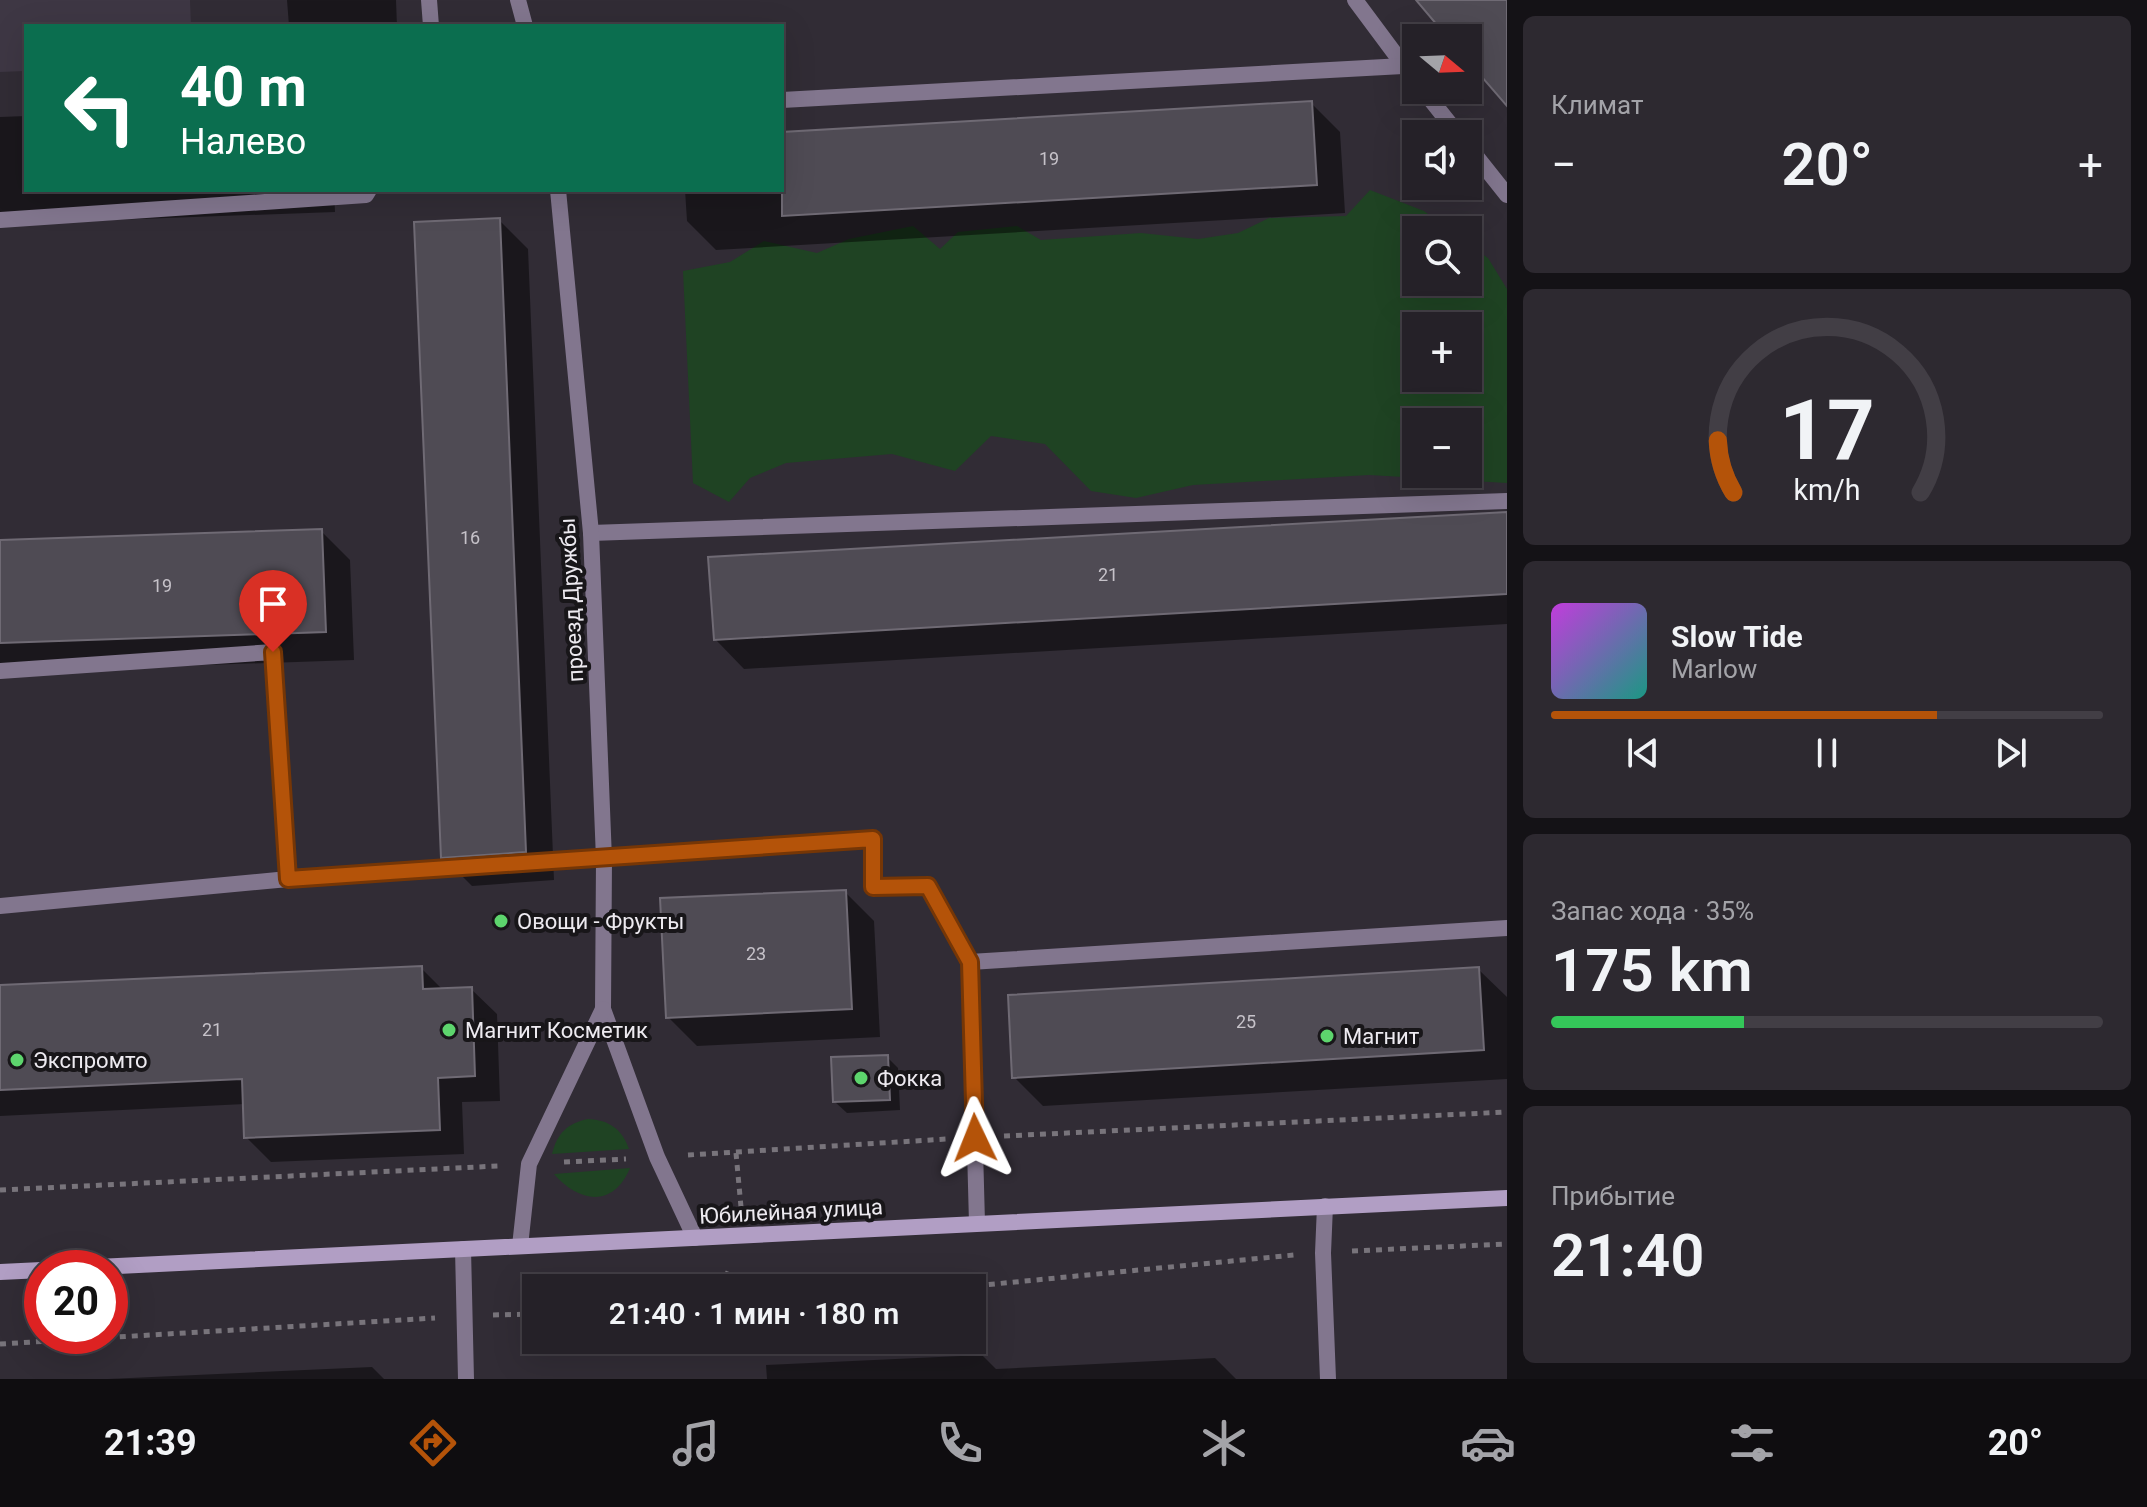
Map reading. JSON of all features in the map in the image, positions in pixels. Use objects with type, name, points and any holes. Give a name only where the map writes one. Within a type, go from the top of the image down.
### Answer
[{"type":"street","points":[[429,0],[431,24]]},
{"type":"street","points":[[518,0],[524,24]]},
{"type":"street","points":[[1355,0],[1402,65]]},
{"type":"street","points":[[784,100],[1402,66]]},
{"type":"street","points":[[1434,104],[1447,120]]},
{"type":"street","points":[[1482,164],[1507,195]]},
{"type":"street","points":[[0,220],[366,195],[368,192]]},
{"type":"street","name":"проезд Дружбы","points":[[558,192],[591,533],[604,859],[603,1009],[657,1157],[695,1238]]},
{"type":"street","points":[[591,533],[1507,501]]},
{"type":"street","points":[[0,671],[273,652],[288,879]]},
{"type":"street","points":[[0,906],[288,879],[873,839],[873,887],[928,886],[970,962],[977,1223]]},
{"type":"street","points":[[970,962],[1507,928]]},
{"type":"street","name":"проезд Дружбы","points":[[520,1246],[529,1164],[603,1009]]},
{"type":"street","name":"Юбилейная улица","points":[[128,1265],[1507,1198]]},
{"type":"street","points":[[1325,1206],[1323,1253],[1328,1379]]},
{"type":"street","points":[[463,1249],[466,1379]]},
{"type":"street","points":[[0,1272],[24,1271]]},
{"type":"path","points":[[0,1190],[1507,1112]]},
{"type":"path","points":[[986,1285],[1323,1253],[1507,1244]]},
{"type":"path","points":[[0,1344],[522,1314]]},
{"type":"shaded area","points":[[0,0],[190,0],[191,24],[24,24],[24,71],[0,72]]},
{"type":"green space","points":[[1370,190],[1424,211],[1431,216],[1402,216],[1402,296],[1482,296],[1482,254],[1488,258],[1507,289],[1507,483],[1482,482],[1482,408],[1402,408],[1402,477],[1369,475],[1193,485],[1136,498],[1091,491],[1045,444],[991,436],[955,471],[892,454],[786,463],[750,478],[729,502],[693,483],[683,271],[730,262],[764,241],[817,253],[849,239],[913,226],[940,249],[958,232],[1017,226],[1041,240],[1141,233],[1198,239],[1238,233],[1269,218],[1346,216]]},
{"type":"green space","points":[[588,1119],[614,1127],[629,1149],[552,1154],[564,1130]]},
{"type":"green space","points":[[630,1168],[614,1190],[595,1197],[574,1191],[554,1174]]},
{"type":"building","points":[[1416,0],[1507,0],[1507,106],[1482,77],[1482,24],[1436,24]]},
{"type":"building","points":[[1312,101],[1317,185],[782,216],[784,132]]},
{"type":"building","points":[[500,218],[526,852],[441,858],[414,222]]},
{"type":"building","points":[[1507,512],[1507,594],[714,640],[708,557]]},
{"type":"building","points":[[322,529],[326,632],[0,643],[0,540]]},
{"type":"building","points":[[846,890],[852,1009],[666,1018],[660,898]]},
{"type":"building","points":[[422,966],[423,989],[472,987],[475,1076],[438,1078],[440,1130],[244,1138],[242,1079],[0,1090],[0,985]]},
{"type":"building","points":[[1479,967],[1484,1050],[1012,1078],[1008,995]]},
{"type":"building","name":"Фокка","points":[[888,1055],[890,1100],[833,1102],[831,1057]]},
{"type":"place","name":"Овощи - Фрукты","points":[[501,921]]},
{"type":"place","name":"Магнит Косметик","points":[[449,1030]]},
{"type":"place","name":"Магнит","points":[[1327,1036]]},
{"type":"place","name":"Экспромто","points":[[17,1060]]},
{"type":"place","name":"Фокка","points":[[861,1078]]},
{"type":"route","points":[[273,652],[288,879],[873,839],[873,887],[928,886],[970,962],[975,1138]]}]
